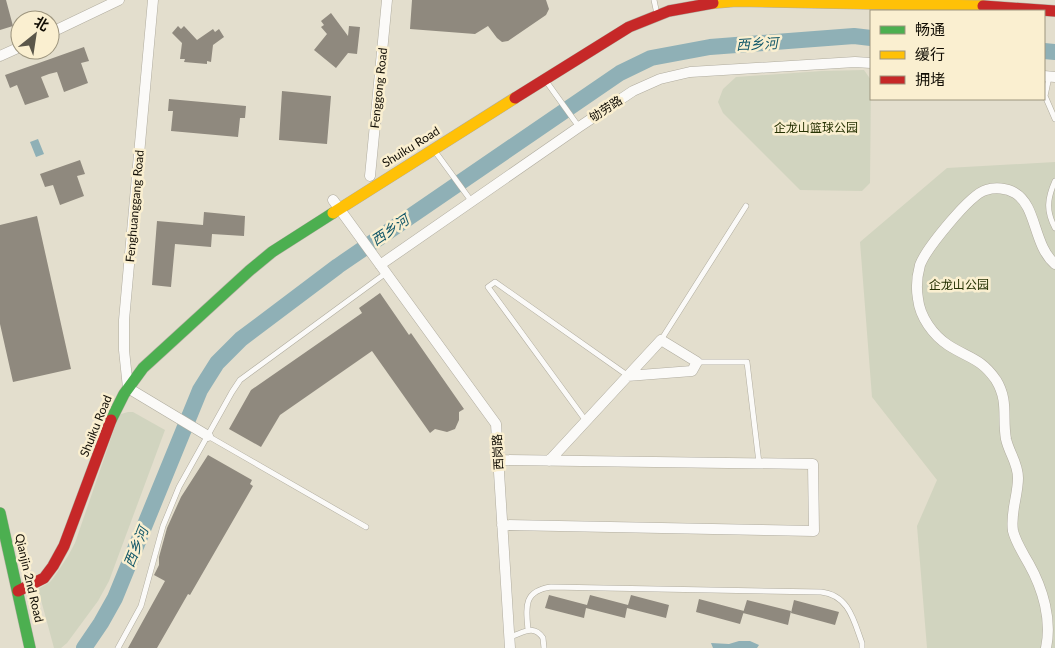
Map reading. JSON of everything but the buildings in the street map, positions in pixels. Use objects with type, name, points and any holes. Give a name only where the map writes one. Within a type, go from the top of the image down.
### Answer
[{"type":"main road","name":"Shuiku Road","points":[[332,204],[434,148],[610,37],[655,6],[670,0]]},
{"type":"main road","points":[[1048,0],[1055,1]]},
{"type":"main road","name":"Shuiku Road","points":[[18,591],[44,578],[53,566],[64,546],[112,418],[128,388],[143,368],[249,271],[370,176],[605,29],[644,8],[736,1],[977,6],[1039,10]]},
{"type":"main road","name":"Shuiku Road","points":[[18,591],[46,561],[56,542],[103,414],[116,388],[136,361],[242,264],[287,229]]},
{"type":"main road","name":"Qianjin 2nd Road","points":[[0,513],[30,648]]},
{"type":"street","points":[[60,28],[119,0]]},
{"type":"street","name":"Fenghuanggang Road","points":[[128,388],[124,350],[124,320],[153,0]]},
{"type":"street","name":"Fenggong Road","points":[[370,176],[387,0]]},
{"type":"street","name":"劬劳路","points":[[383,269],[470,200],[633,91],[660,79],[690,72],[854,62],[870,63]]},
{"type":"street","points":[[1046,648],[1047,621],[1044,599],[1037,578],[1018,545],[1013,531],[1012,516],[1018,474],[1006,437],[1006,410],[1003,395],[997,382],[977,360],[948,345],[934,333],[922,313],[918,301],[917,283],[920,265],[928,249],[972,198],[985,190],[1001,188],[1015,193],[1027,203],[1041,245],[1053,260]]},
{"type":"street","name":"西岗路","points":[[332,204],[354,229],[496,424],[510,648]]},
{"type":"street","points":[[549,461],[661,340],[697,362],[692,371],[628,376]]},
{"type":"street","points":[[128,388],[208,436]]},
{"type":"street","points":[[499,460],[813,464],[814,531],[502,525]]},
{"type":"lane","points":[[1049,76],[1045,96],[1055,119]]},
{"type":"lane","points":[[544,79],[579,127]]},
{"type":"lane","points":[[434,148],[470,200]]},
{"type":"lane","points":[[1055,181],[1048,204],[1049,216],[1055,228]]},
{"type":"lane","points":[[661,340],[746,206]]},
{"type":"lane","points":[[118,648],[141,606],[163,526],[179,488],[240,380],[383,269]]},
{"type":"lane","points":[[586,421],[488,287],[495,282],[628,376]]},
{"type":"lane","points":[[697,362],[747,362],[759,464]]},
{"type":"lane","points":[[208,436],[366,527]]},
{"type":"lane","points":[[528,630],[526,608],[528,600],[542,588],[830,592],[845,602],[862,643],[862,648]]},
{"type":"lane","points":[[509,637],[528,630],[534,630],[541,634],[544,648]]},
{"type":"green space","name":"企龙山篮球公园","points":[[864,70],[870,79],[870,183],[862,191],[800,190],[723,113],[718,102],[723,89],[736,77]]},
{"type":"green space","name":"企龙山公园","points":[[1055,162],[1055,648],[927,648],[917,526],[937,480],[872,397],[860,242],[947,168]]},
{"type":"green space","points":[[133,412],[165,430],[109,581],[98,601],[67,643],[61,648],[54,648],[38,589],[50,582],[75,543],[118,418],[121,414]]},
{"type":"water","points":[[38,139],[44,154],[36,157],[30,142]]},
{"type":"water","points":[[739,641],[750,641],[759,645],[757,648],[713,648],[711,643],[729,644]]},
{"type":"waterway","name":"西乡河","points":[[84,648],[115,598],[200,390],[217,363],[241,339],[338,266],[620,73],[651,58],[710,47],[854,36],[870,38]]},
{"type":"waterway","name":"西乡河","points":[[1045,51],[1055,52]]},
{"type":"traffic: fast","points":[[111,420],[124,394],[143,368],[272,252],[333,213]]},
{"type":"traffic: fast","points":[[0,513],[30,648]]},
{"type":"traffic: slow","points":[[713,3],[736,1],[983,6]]},
{"type":"traffic: slow","points":[[333,213],[515,98]]},
{"type":"traffic: jam","points":[[515,98],[629,27],[669,11],[713,3]]},
{"type":"traffic: jam","points":[[983,6],[1041,10]]},
{"type":"traffic: jam","points":[[1045,10],[1055,11]]},
{"type":"traffic: jam","points":[[18,591],[44,578],[64,546],[111,420]]}]
